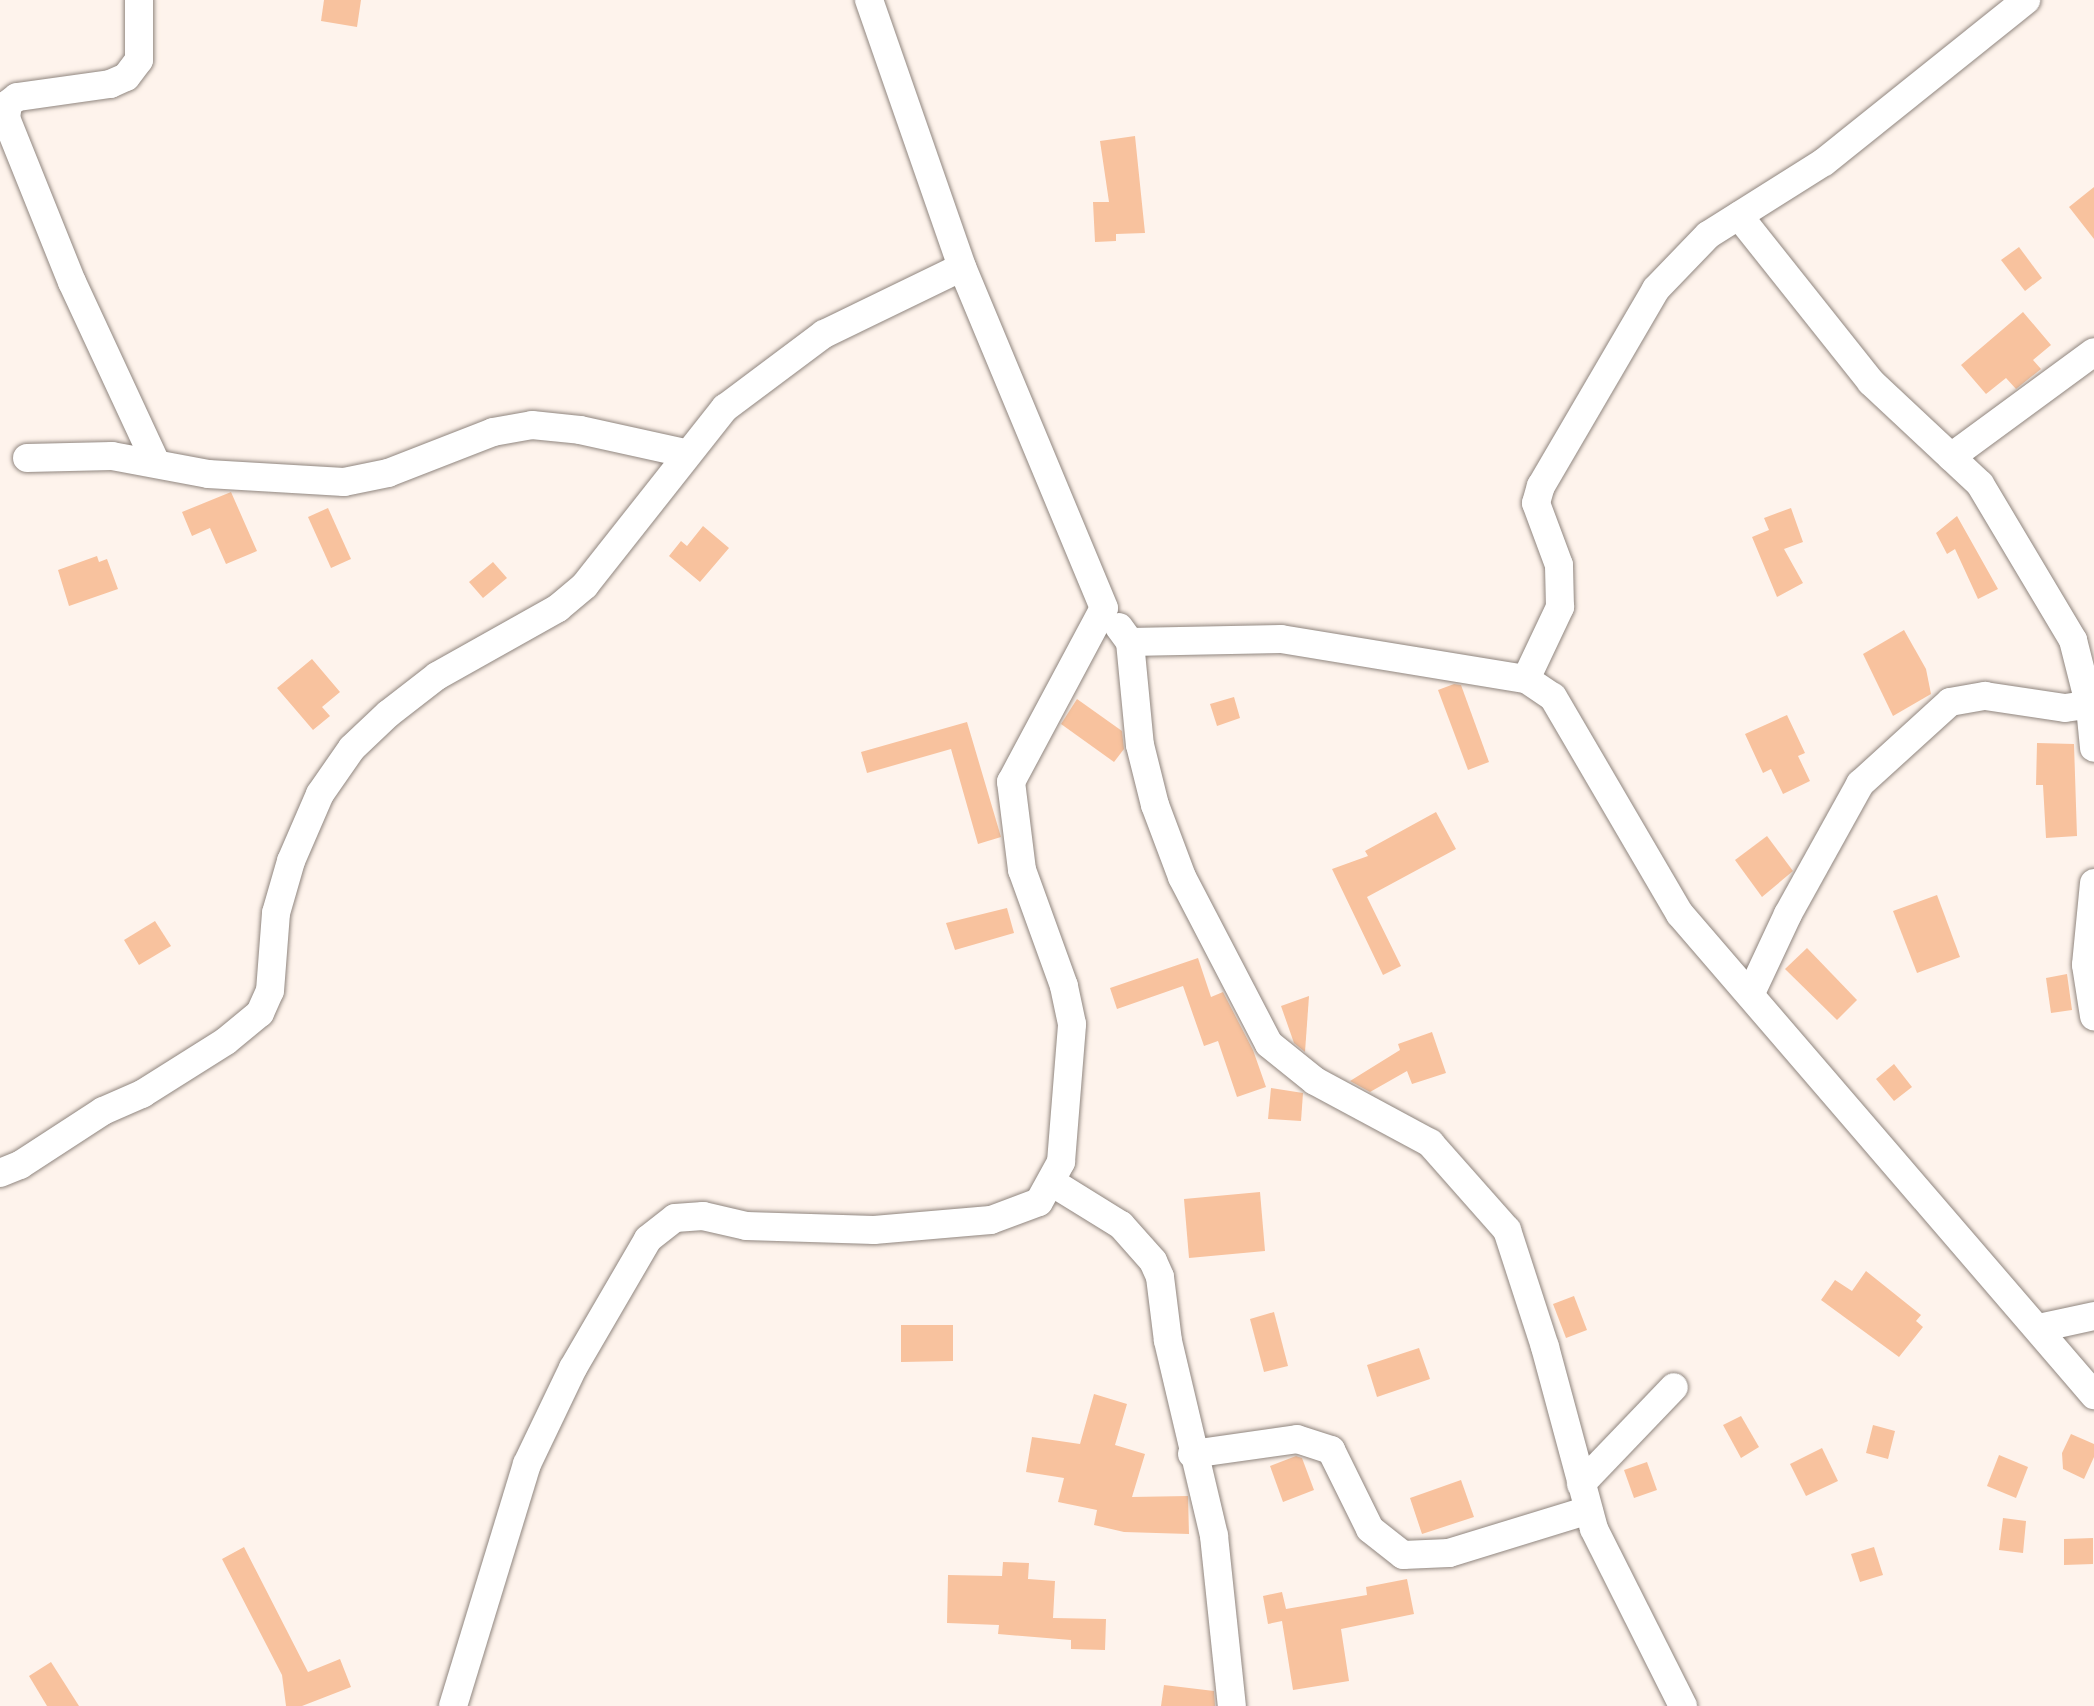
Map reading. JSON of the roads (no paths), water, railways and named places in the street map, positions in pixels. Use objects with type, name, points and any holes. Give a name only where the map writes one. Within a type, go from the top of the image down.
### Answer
[{"type":"street","points":[[139,0],[139,60],[126,77],[110,84],[17,97],[8,104],[6,118],[72,282],[156,463]]},
{"type":"street","points":[[869,0],[962,267],[1104,608],[1130,642],[1140,745],[1155,805],[1182,877],[1269,1044],[1315,1081],[1430,1143],[1507,1230],[1545,1347],[1585,1497],[1605,1557],[1683,1706]]},
{"type":"street","points":[[1526,679],[1560,607],[1559,565],[1536,503],[1541,486],[1656,289],[1708,235],[1824,162],[2026,0]]},
{"type":"street","points":[[1739,216],[1871,382],[1980,484],[2073,640],[2092,705],[2094,748]]},
{"type":"street","points":[[0,1173],[20,1165],[103,1111],[142,1094],[226,1041],[260,1013],[270,990],[276,913],[291,861],[320,794],[352,748],[437,676],[514,636],[576,593],[685,453],[724,408],[824,334],[962,267]]},
{"type":"street","points":[[1951,457],[2094,352]]},
{"type":"street","points":[[27,458],[112,456],[220,475],[344,482],[388,473],[493,432],[531,425],[580,430],[685,453]]},
{"type":"street","points":[[453,1706],[527,1464],[573,1368],[648,1239],[675,1218],[704,1216],[746,1226],[829,1230],[991,1220],[1039,1202],[1053,1183],[1061,1162],[1072,1024],[1065,986],[1022,870],[1011,782],[1104,608]]},
{"type":"street","points":[[1130,642],[1281,639],[1526,679],[1553,697],[1680,914],[1751,993],[2094,1395]]},
{"type":"street","points":[[1751,993],[1788,914],[1823,858],[1860,784],[1950,702],[1985,696],[2065,708],[2092,705]]},
{"type":"street","points":[[2094,883],[2086,965],[2094,1016]]},
{"type":"street","points":[[1053,1183],[1121,1225],[1153,1261],[1192,1454],[1214,1536],[1232,1706]]},
{"type":"street","points":[[2039,1328],[2094,1316]]},
{"type":"street","points":[[1192,1454],[1297,1438],[1331,1450],[1370,1529],[1403,1555],[1449,1553],[1585,1497],[1674,1387]]}]
